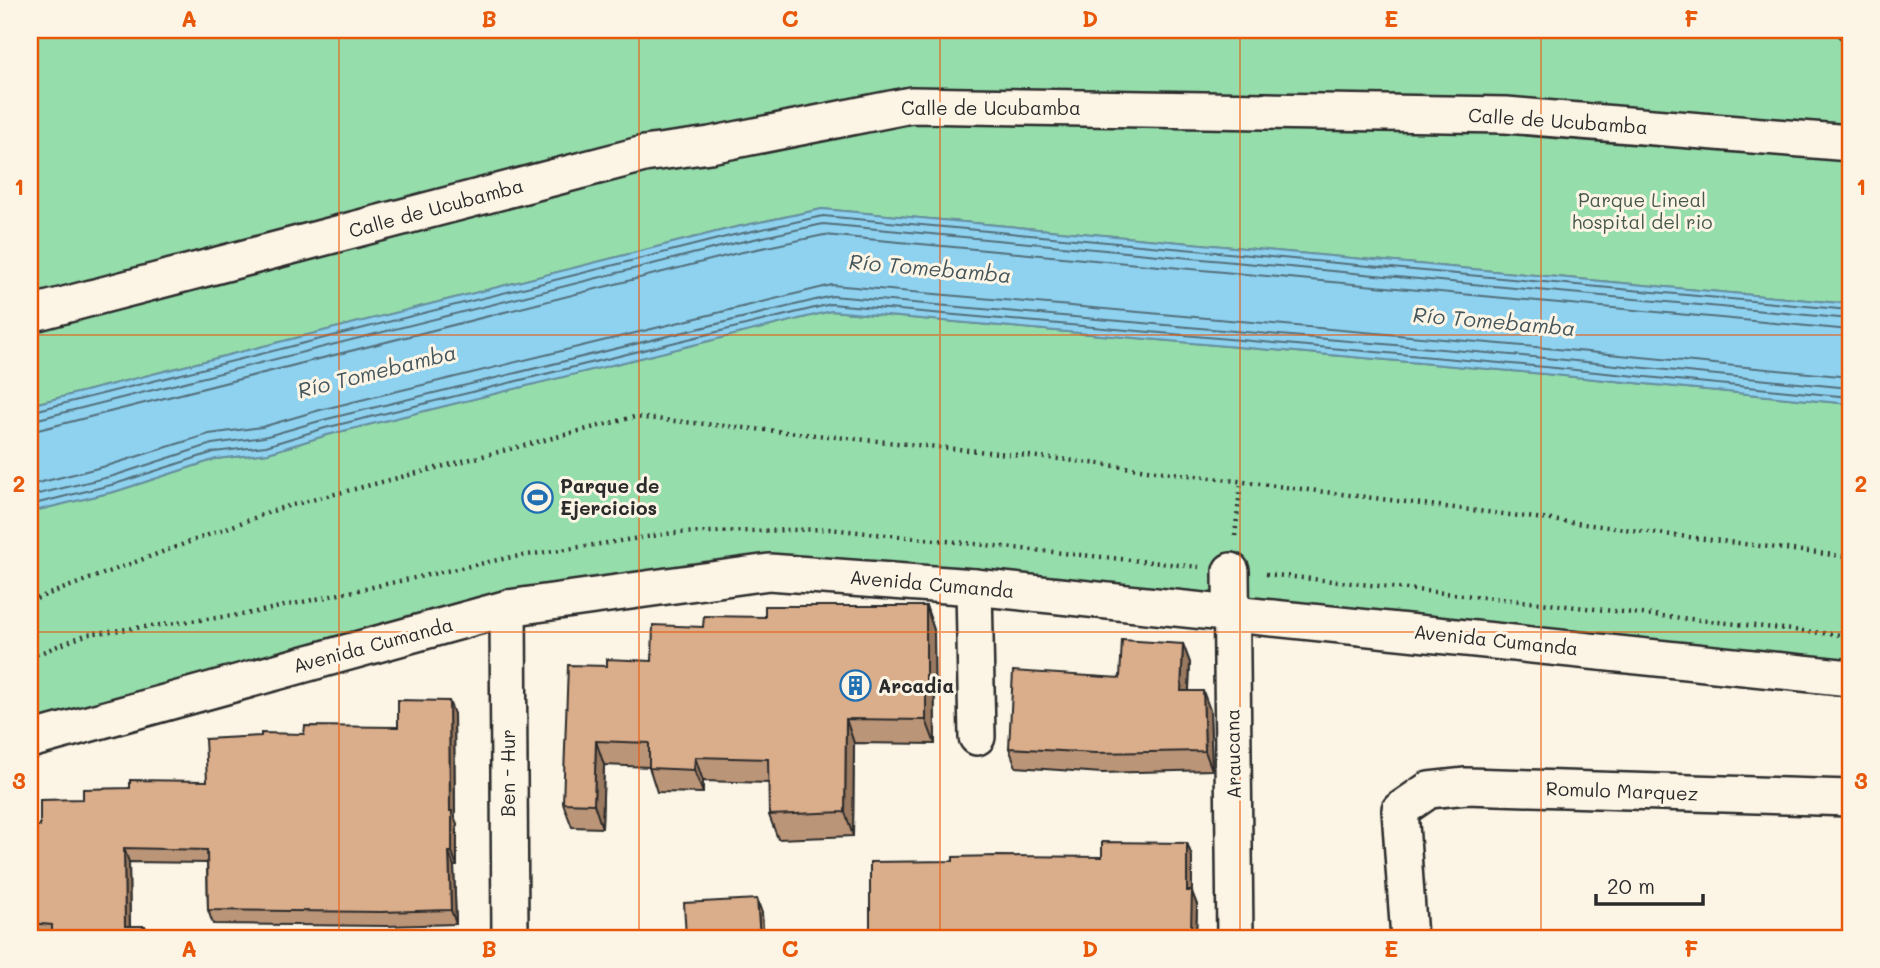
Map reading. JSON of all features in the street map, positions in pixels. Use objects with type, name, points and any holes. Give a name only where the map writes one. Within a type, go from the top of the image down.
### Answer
[{"type":"street","name":"Calle de Ucubamba","points":[[30,314],[644,154],[709,145],[911,104],[1506,115],[1850,143]]},
{"type":"street","name":"Araucana","points":[[1231,571],[1235,938]]},
{"type":"street","name":"Avenida Cumanda","points":[[30,740],[508,608],[769,572],[974,587],[1232,612],[1850,678]]},
{"type":"street","points":[[974,587],[977,737]]},
{"type":"street","name":"Ben - Hur","points":[[508,608],[510,938]]},
{"type":"street","name":"Romulo Marquez","points":[[1409,938],[1400,810],[1429,790],[1466,786],[1850,798]]},
{"type":"path","points":[[30,601],[281,508],[634,417],[1059,459],[1850,557]]},
{"type":"path","points":[[1231,571],[1241,481]]},
{"type":"green space","name":"Parque Lineal hospital del rio","points":[[30,30],[1850,30],[1850,304],[822,209],[732,228],[30,405]]},
{"type":"green space","points":[[831,311],[1850,404],[1850,678],[769,572],[508,608],[30,722],[30,512],[117,491],[216,459],[268,453],[327,435]]},
{"type":"water","name":"Río Tomebamba","points":[[822,209],[1850,304],[1850,404],[831,311],[327,435],[268,453],[216,459],[117,491],[30,512],[30,405],[732,228]]},
{"type":"building","points":[[765,606],[926,606],[926,720],[846,719],[845,812],[769,815],[768,759],[695,757],[694,770],[649,768],[649,743],[596,741],[594,804],[563,803],[568,665],[607,666],[607,659],[652,661],[653,625],[703,627],[704,616],[765,617]]},
{"type":"building","points":[[1122,640],[1183,644],[1181,691],[1203,691],[1205,751],[1095,753],[1009,748],[1013,671],[1120,678]]},
{"type":"building","points":[[398,700],[449,701],[451,910],[208,910],[207,850],[124,848],[125,926],[145,926],[145,938],[52,938],[52,925],[30,923],[30,826],[40,826],[40,800],[83,799],[83,789],[130,788],[130,780],[207,781],[205,739],[261,736],[261,733],[304,734],[305,726],[398,727]]},
{"type":"building","points":[[1102,842],[1187,843],[1187,891],[1192,891],[1191,929],[1177,930],[1177,938],[870,938],[870,862],[953,861],[953,857],[998,856],[1102,857]]},
{"type":"building","points":[[757,899],[760,938],[686,938],[684,903]]},
{"type":"place","name":"Parque de Ejercicios","points":[[537,497]]},
{"type":"place","name":"Arcadia","points":[[855,686]]}]
